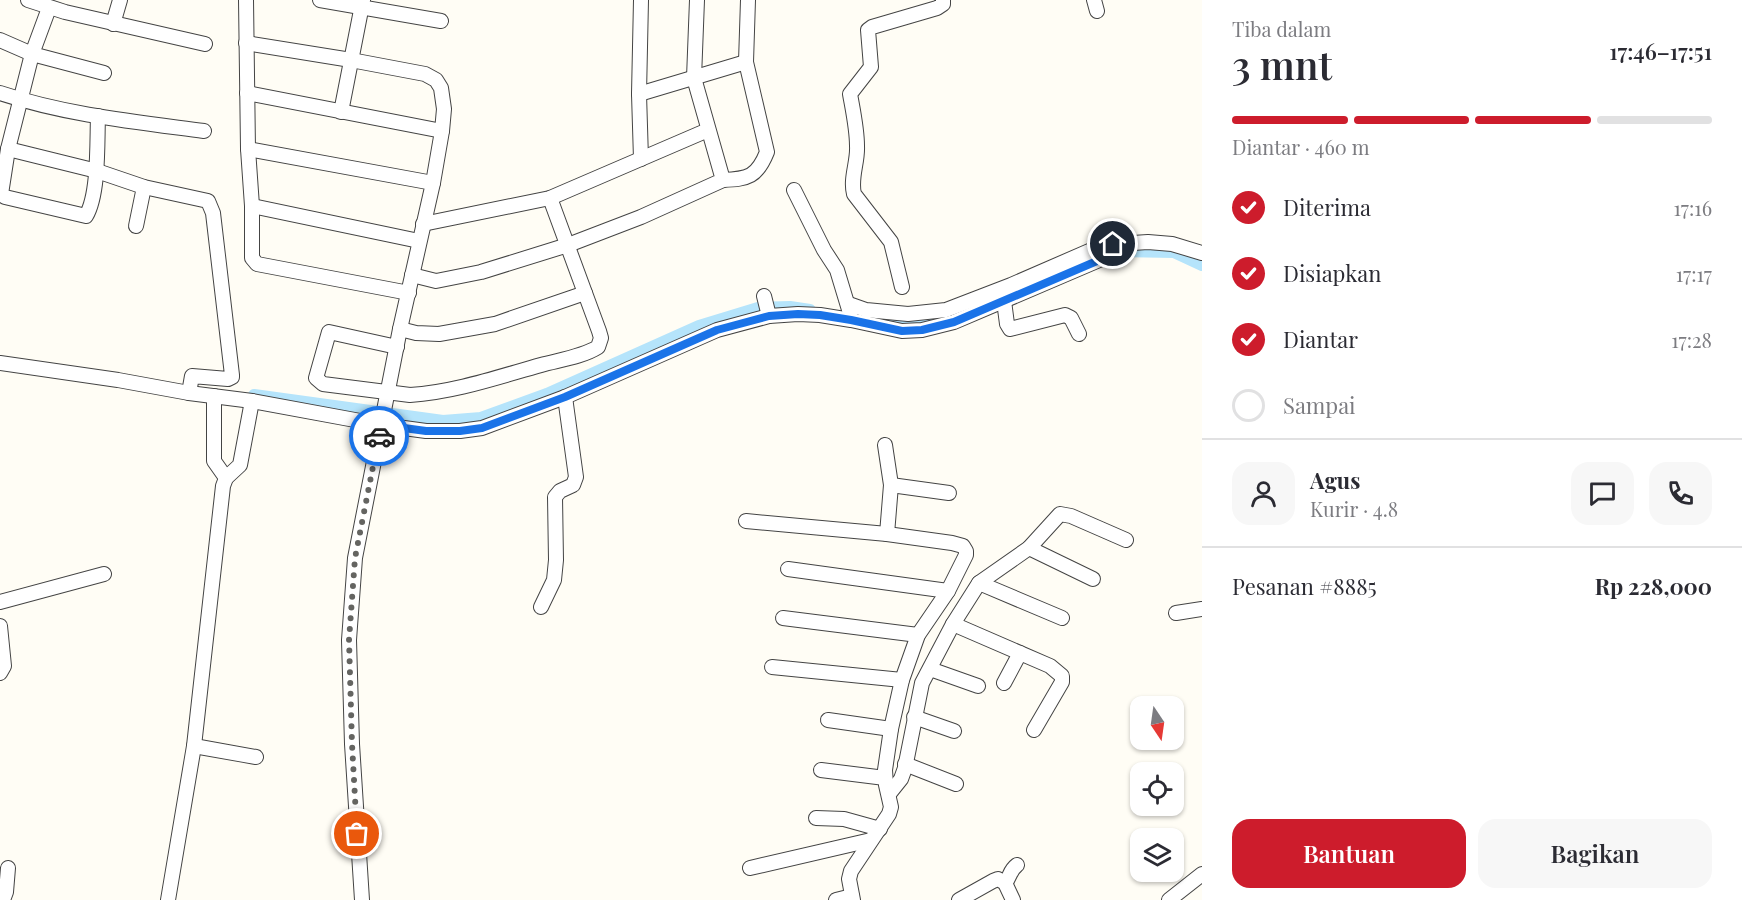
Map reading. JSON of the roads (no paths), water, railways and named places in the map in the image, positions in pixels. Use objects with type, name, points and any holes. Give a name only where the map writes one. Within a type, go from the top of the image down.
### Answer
[{"type":"street","points":[[28,0],[50,8],[67,6],[113,24],[205,44]]},
{"type":"street","points":[[113,24],[120,0]]},
{"type":"street","points":[[246,0],[248,149],[252,206],[251,256],[257,264],[409,293]]},
{"type":"street","points":[[320,0],[362,4],[441,21]]},
{"type":"street","points":[[641,0],[639,94],[641,159]]},
{"type":"street","points":[[697,0],[694,78],[723,180]]},
{"type":"street","points":[[412,275],[429,280],[443,280],[481,272],[568,245],[642,216],[723,180],[749,177],[759,168],[767,152],[746,62],[748,0]]},
{"type":"street","points":[[909,322],[891,242],[854,194],[857,148],[850,94],[871,67],[868,30],[937,8],[943,4],[943,0]]},
{"type":"street","points":[[341,112],[362,4]]},
{"type":"street","points":[[50,8],[32,54],[21,100],[6,144],[0,191],[2,195],[83,217],[87,214],[97,171],[98,116]]},
{"type":"street","points":[[0,40],[32,54],[104,73]]},
{"type":"street","points":[[246,43],[425,74],[436,80],[441,88],[444,109],[433,183],[400,329],[355,558],[349,640],[352,744],[362,900]]},
{"type":"street","points":[[639,94],[746,62]]},
{"type":"street","points":[[0,93],[21,100],[98,116],[204,131]]},
{"type":"street","points":[[247,93],[442,131]]},
{"type":"street","points":[[423,224],[550,198],[708,130]]},
{"type":"street","points":[[6,144],[144,187],[208,201],[211,207],[232,377],[228,379],[192,376],[190,387]]},
{"type":"street","points":[[248,149],[433,183]]},
{"type":"street","points":[[136,226],[144,187]]},
{"type":"street","points":[[794,190],[824,250],[837,270],[850,313]]},
{"type":"street","points":[[397,347],[329,332],[316,378],[323,384],[387,395],[432,393],[475,384],[594,349],[600,344],[601,338],[550,198]]},
{"type":"street","points":[[252,206],[419,241]]},
{"type":"street","points":[[909,322],[1103,250],[1148,242],[1172,244],[1202,253]]},
{"type":"street","points":[[0,363],[118,380],[190,387],[214,396],[382,421],[426,431],[477,430],[565,397],[767,307],[798,314],[850,313],[866,310],[909,322],[922,330],[954,322],[1104,258],[1103,250]]},
{"type":"street","points":[[400,329],[416,333],[439,334],[495,324],[585,293]]},
{"type":"street","points":[[1004,301],[1007,324],[1010,329],[1065,315],[1071,318],[1079,334]]},
{"type":"street","points":[[214,396],[214,461],[226,478]]},
{"type":"street","points":[[541,607],[554,580],[555,497],[560,491],[573,485],[576,477],[565,397]]},
{"type":"street","points":[[168,900],[194,746],[223,486],[226,478],[240,465],[252,401]]},
{"type":"street","points":[[885,445],[891,485],[887,534]]},
{"type":"street","points":[[891,485],[949,493]]},
{"type":"street","points":[[889,794],[901,780],[922,683],[953,624],[980,583],[1029,548],[1060,514],[1071,516],[1126,540]]},
{"type":"street","points":[[746,521],[887,534],[959,544],[966,551],[948,591],[918,635],[902,680],[885,770],[891,807],[889,813],[851,871],[849,879],[853,898],[836,900]]},
{"type":"street","points":[[1029,548],[1093,579]]},
{"type":"street","points":[[788,569],[948,591]]},
{"type":"street","points":[[0,602],[104,574]]},
{"type":"street","points":[[980,583],[1062,618]]},
{"type":"street","points":[[1176,613],[1202,609]]},
{"type":"street","points":[[783,618],[918,635]]},
{"type":"street","points":[[953,624],[1050,666],[1062,676],[1062,681],[1034,730]]},
{"type":"street","points":[[0,626],[4,666],[0,673]]},
{"type":"street","points":[[1004,683],[1020,653]]},
{"type":"street","points":[[772,667],[902,680]]},
{"type":"street","points":[[930,669],[978,686]]},
{"type":"street","points":[[914,717],[954,731]]},
{"type":"street","points":[[828,720],[891,729]]},
{"type":"street","points":[[194,746],[256,757]]},
{"type":"street","points":[[905,764],[956,784]]},
{"type":"street","points":[[821,770],[885,778]]},
{"type":"street","points":[[816,818],[844,819],[876,834]]},
{"type":"street","points":[[750,868],[876,834]]},
{"type":"street","points":[[1005,883],[1011,870],[1017,865]]},
{"type":"street","points":[[3,900],[8,868]]},
{"type":"street","points":[[1169,900],[1202,874]]},
{"type":"street","points":[[960,900],[998,879],[1005,883],[1013,900]]},
{"type":"waterway","points":[[1095,255],[1119,251],[1174,252],[1202,265]]},
{"type":"waterway","points":[[254,395],[443,421],[481,418],[547,394],[699,326],[758,308],[790,307],[810,310]]},
{"type":"waterway","points":[[880,320],[896,323],[931,322],[960,312]]}]
